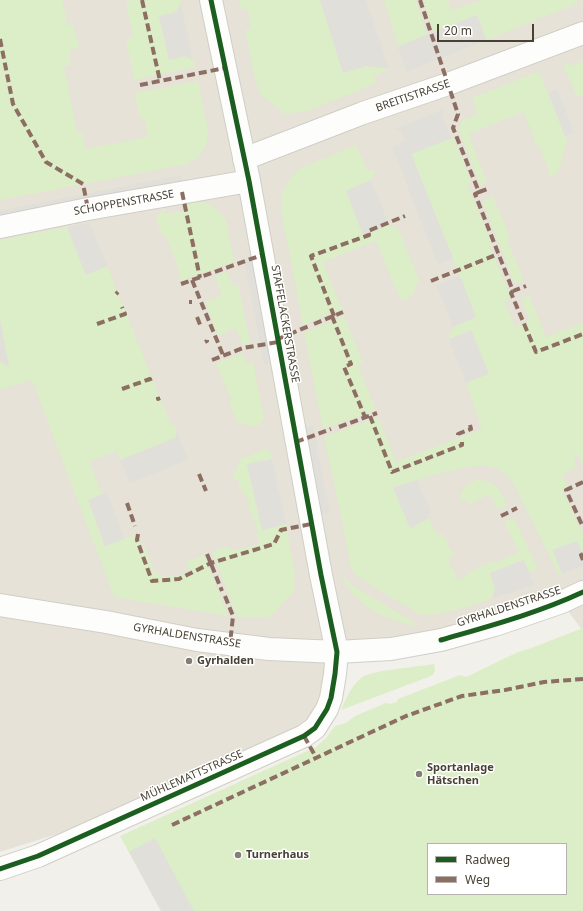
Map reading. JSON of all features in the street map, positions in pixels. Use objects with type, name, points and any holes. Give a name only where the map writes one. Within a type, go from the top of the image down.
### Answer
[{"type":"street","name":"STAFFELACKERSTRASSE","points":[[211,0],[249,180],[321,574],[337,652]]},
{"type":"street","name":"BREITISTRASSE","points":[[244,159],[363,113],[448,84],[583,33]]},
{"type":"street","name":"SCHOPPENSTRASSE","points":[[0,227],[88,209],[249,180]]},
{"type":"street","name":"GYRHALDENSTRASSE","points":[[0,605],[106,622],[197,640],[269,649],[337,652],[391,649],[441,640],[495,625],[562,602],[583,592]]},
{"type":"street","name":"MÜHLEMATTSTRASSE","points":[[0,868],[38,856],[304,736],[316,728],[327,709],[336,674],[337,652]]},
{"type":"shaded area","points":[[0,0],[583,0],[583,631],[561,602],[337,652],[322,719],[161,801],[0,852]]},
{"type":"shaded area","points":[[320,0],[366,0],[389,69],[367,66],[343,73]]},
{"type":"shaded area","points":[[181,3],[192,60],[185,56],[169,60],[159,16],[176,12]]},
{"type":"shaded area","points":[[477,15],[486,40],[406,72],[398,46]]},
{"type":"shaded area","points":[[557,89],[574,132],[565,136],[548,92]]},
{"type":"shaded area","points":[[444,109],[442,115],[452,138],[411,154],[453,258],[438,264],[392,147],[405,141],[402,132],[395,129]]},
{"type":"shaded area","points":[[181,175],[183,184],[0,220],[0,211]]},
{"type":"shaded area","points":[[371,180],[389,225],[363,235],[346,191]]},
{"type":"shaded area","points":[[90,223],[107,266],[86,275],[67,227]]},
{"type":"shaded area","points":[[252,258],[272,362],[264,364],[244,259]]},
{"type":"shaded area","points":[[460,276],[476,317],[453,327],[436,285]]},
{"type":"shaded area","points":[[0,320],[9,367],[0,361]]},
{"type":"shaded area","points":[[471,330],[489,374],[466,383],[449,339]]},
{"type":"shaded area","points":[[313,426],[330,513],[322,515],[304,428]]},
{"type":"shaded area","points":[[177,431],[188,460],[130,483],[120,460],[175,438]]},
{"type":"shaded area","points":[[272,459],[286,524],[262,530],[247,464]]},
{"type":"shaded area","points":[[417,480],[431,513],[428,515],[429,518],[410,528],[393,488]]},
{"type":"shaded area","points":[[107,492],[124,539],[105,546],[88,500]]},
{"type":"shaded area","points":[[577,541],[583,555],[583,566],[562,574],[553,550]]},
{"type":"shaded area","points":[[524,560],[534,585],[492,599],[495,587],[490,573]]},
{"type":"shaded area","points":[[155,838],[194,911],[161,911],[129,852]]},
{"type":"green space","points":[[0,0],[62,0],[68,26],[74,25],[79,48],[69,50],[71,65],[64,66],[77,133],[82,131],[86,149],[148,137],[144,118],[140,119],[135,93],[198,81],[208,130],[207,143],[202,152],[195,160],[183,165],[0,200]]},
{"type":"green space","points":[[181,0],[176,12],[159,17],[169,60],[185,56],[193,60],[195,67],[134,80],[126,39],[133,37],[126,1]]},
{"type":"green space","points":[[239,0],[320,0],[343,73],[367,66],[389,69],[374,76],[377,83],[307,111],[285,114],[260,94],[255,79],[245,30],[251,29],[248,9],[241,9]]},
{"type":"green space","points":[[384,0],[416,0],[427,35],[398,46]]},
{"type":"green space","points":[[423,0],[448,0],[451,10],[483,0],[577,0],[578,3],[486,40],[477,15],[434,33]]},
{"type":"green space","points":[[567,60],[569,66],[583,61],[583,94],[577,97],[564,67]]},
{"type":"green space","points":[[537,72],[540,73],[567,141],[558,173],[550,177],[550,173],[539,146],[536,145],[524,112],[468,134],[487,182],[480,185],[459,131],[462,120],[478,114],[472,98]]},
{"type":"green space","points":[[453,137],[471,182],[467,184],[492,244],[489,245],[511,298],[504,302],[515,327],[530,320],[521,299],[529,295],[546,337],[583,323],[583,465],[579,456],[573,458],[577,467],[563,474],[568,487],[562,490],[583,534],[583,550],[581,551],[577,541],[553,550],[562,574],[559,575],[512,481],[503,472],[492,467],[483,466],[458,469],[393,487],[411,528],[429,518],[437,535],[442,533],[454,556],[448,559],[458,580],[468,576],[467,573],[493,561],[495,563],[519,552],[504,522],[514,518],[538,569],[529,573],[523,560],[490,573],[495,587],[492,599],[457,610],[439,614],[421,615],[359,578],[351,568],[324,437],[378,417],[396,462],[482,429],[466,383],[488,373],[471,330],[449,339],[452,330],[458,324],[476,317],[411,154]]},
{"type":"green space","points":[[356,145],[368,172],[374,169],[375,172],[371,180],[346,191],[363,235],[389,225],[398,229],[419,280],[412,296],[401,301],[376,241],[323,262],[342,309],[303,325],[281,210],[283,193],[291,178],[299,169]]},
{"type":"green space","points":[[493,196],[510,237],[507,239],[524,281],[515,284],[482,201]]},
{"type":"green space","points":[[196,201],[214,207],[224,217],[234,262],[180,281],[178,277],[181,276],[166,236],[163,237],[156,220],[163,208],[165,214],[184,211],[183,205]]},
{"type":"green space","points":[[67,227],[86,275],[107,266],[171,425],[174,424],[177,431],[175,438],[120,460],[117,451],[89,462],[102,494],[88,500],[105,546],[139,533],[142,547],[145,547],[155,574],[158,573],[161,577],[175,576],[190,572],[186,562],[204,555],[228,616],[114,597],[32,380],[0,390],[0,361],[9,366],[0,320],[0,240]]},
{"type":"green space","points":[[227,271],[233,286],[238,284],[250,343],[243,345],[236,328],[218,336],[205,302],[222,295],[215,276]]},
{"type":"green space","points":[[344,316],[363,362],[358,365],[376,410],[323,429],[304,333]]},
{"type":"green space","points":[[243,353],[246,363],[253,362],[264,418],[260,425],[253,427],[237,422],[228,403],[232,401],[216,363]]},
{"type":"green space","points":[[265,449],[271,452],[272,459],[247,464],[262,530],[286,524],[295,575],[294,592],[270,617],[237,617],[212,552],[228,546],[231,550],[260,544],[256,534],[259,533],[248,506],[250,505],[247,497],[242,492],[237,479],[234,480],[233,477],[241,459]]},
{"type":"green space","points":[[477,480],[483,480],[493,484],[500,491],[507,505],[498,510],[490,494],[469,504],[466,499],[462,502],[461,494],[464,488]]},
{"type":"green space","points":[[343,578],[418,626],[395,621],[374,611],[356,597]]},
{"type":"green space","name":"Sportanlage Hätschen","points":[[583,628],[583,911],[161,911],[120,836],[316,747],[326,738],[335,726],[346,723],[355,716],[386,703],[390,704],[397,702],[398,699],[460,675],[466,677],[516,653]]},
{"type":"green space","points":[[434,664],[435,669],[433,675],[431,676],[341,710],[354,685],[366,675]]},
{"type":"marked path","points":[[142,0],[160,81]]},
{"type":"marked path","points":[[420,0],[458,114],[453,128],[479,192],[490,188]]},
{"type":"marked path","points":[[0,39],[13,104],[46,162],[83,184],[88,209]]},
{"type":"marked path","points":[[140,85],[225,68]]},
{"type":"marked path","points":[[182,192],[200,278]]},
{"type":"marked path","points":[[479,192],[475,194],[513,291],[526,286]]},
{"type":"marked path","points":[[334,316],[311,256],[369,235],[368,231],[405,216]]},
{"type":"marked path","points":[[431,281],[498,254]]},
{"type":"marked path","points":[[181,284],[262,255]]},
{"type":"marked path","points":[[192,280],[223,355]]},
{"type":"marked path","points":[[513,291],[511,293],[536,352],[583,334]]},
{"type":"marked path","points":[[97,324],[125,314],[122,307]]},
{"type":"marked path","points":[[314,324],[343,312]]},
{"type":"marked path","points":[[332,316],[351,364],[344,367],[365,417]]},
{"type":"marked path","points":[[197,317],[201,327]]},
{"type":"marked path","points":[[278,339],[309,326]]},
{"type":"marked path","points":[[212,360],[243,348],[278,342]]},
{"type":"marked path","points":[[122,389],[150,379],[152,384]]},
{"type":"marked path","points":[[158,397],[158,399],[160,398]]},
{"type":"marked path","points":[[339,427],[377,413]]},
{"type":"marked path","points":[[370,416],[392,472],[462,445],[462,442]]},
{"type":"marked path","points":[[458,435],[471,429],[470,425]]},
{"type":"marked path","points":[[296,442],[331,429]]},
{"type":"marked path","points":[[199,474],[206,491]]},
{"type":"marked path","points":[[583,482],[566,490],[583,527]]},
{"type":"marked path","points":[[127,503],[135,526]]},
{"type":"marked path","points":[[501,516],[517,508]]},
{"type":"marked path","points":[[138,534],[137,540],[152,581],[179,579],[211,563],[274,544],[281,530],[311,524]]},
{"type":"marked path","points":[[207,554],[222,591]]},
{"type":"marked path","points":[[583,554],[581,555],[583,560]]},
{"type":"marked path","points":[[225,596],[233,616],[230,644]]},
{"type":"marked path","points":[[172,825],[406,716],[462,696],[505,690],[544,682],[583,679]]},
{"type":"marked path","points":[[304,736],[317,759]]},
{"type":"cycle path","points":[[0,869],[38,856],[304,736],[315,728],[327,709],[331,698],[337,652],[321,575],[249,181],[211,0]]},
{"type":"cycle path","points":[[441,640],[531,613],[583,592]]},
{"type":"place","name":"Gyrhalden","points":[[189,661]]},
{"type":"place","name":"Sportanlage Hätschen","points":[[419,774]]},
{"type":"place","name":"Turnerhaus","points":[[238,855]]}]
